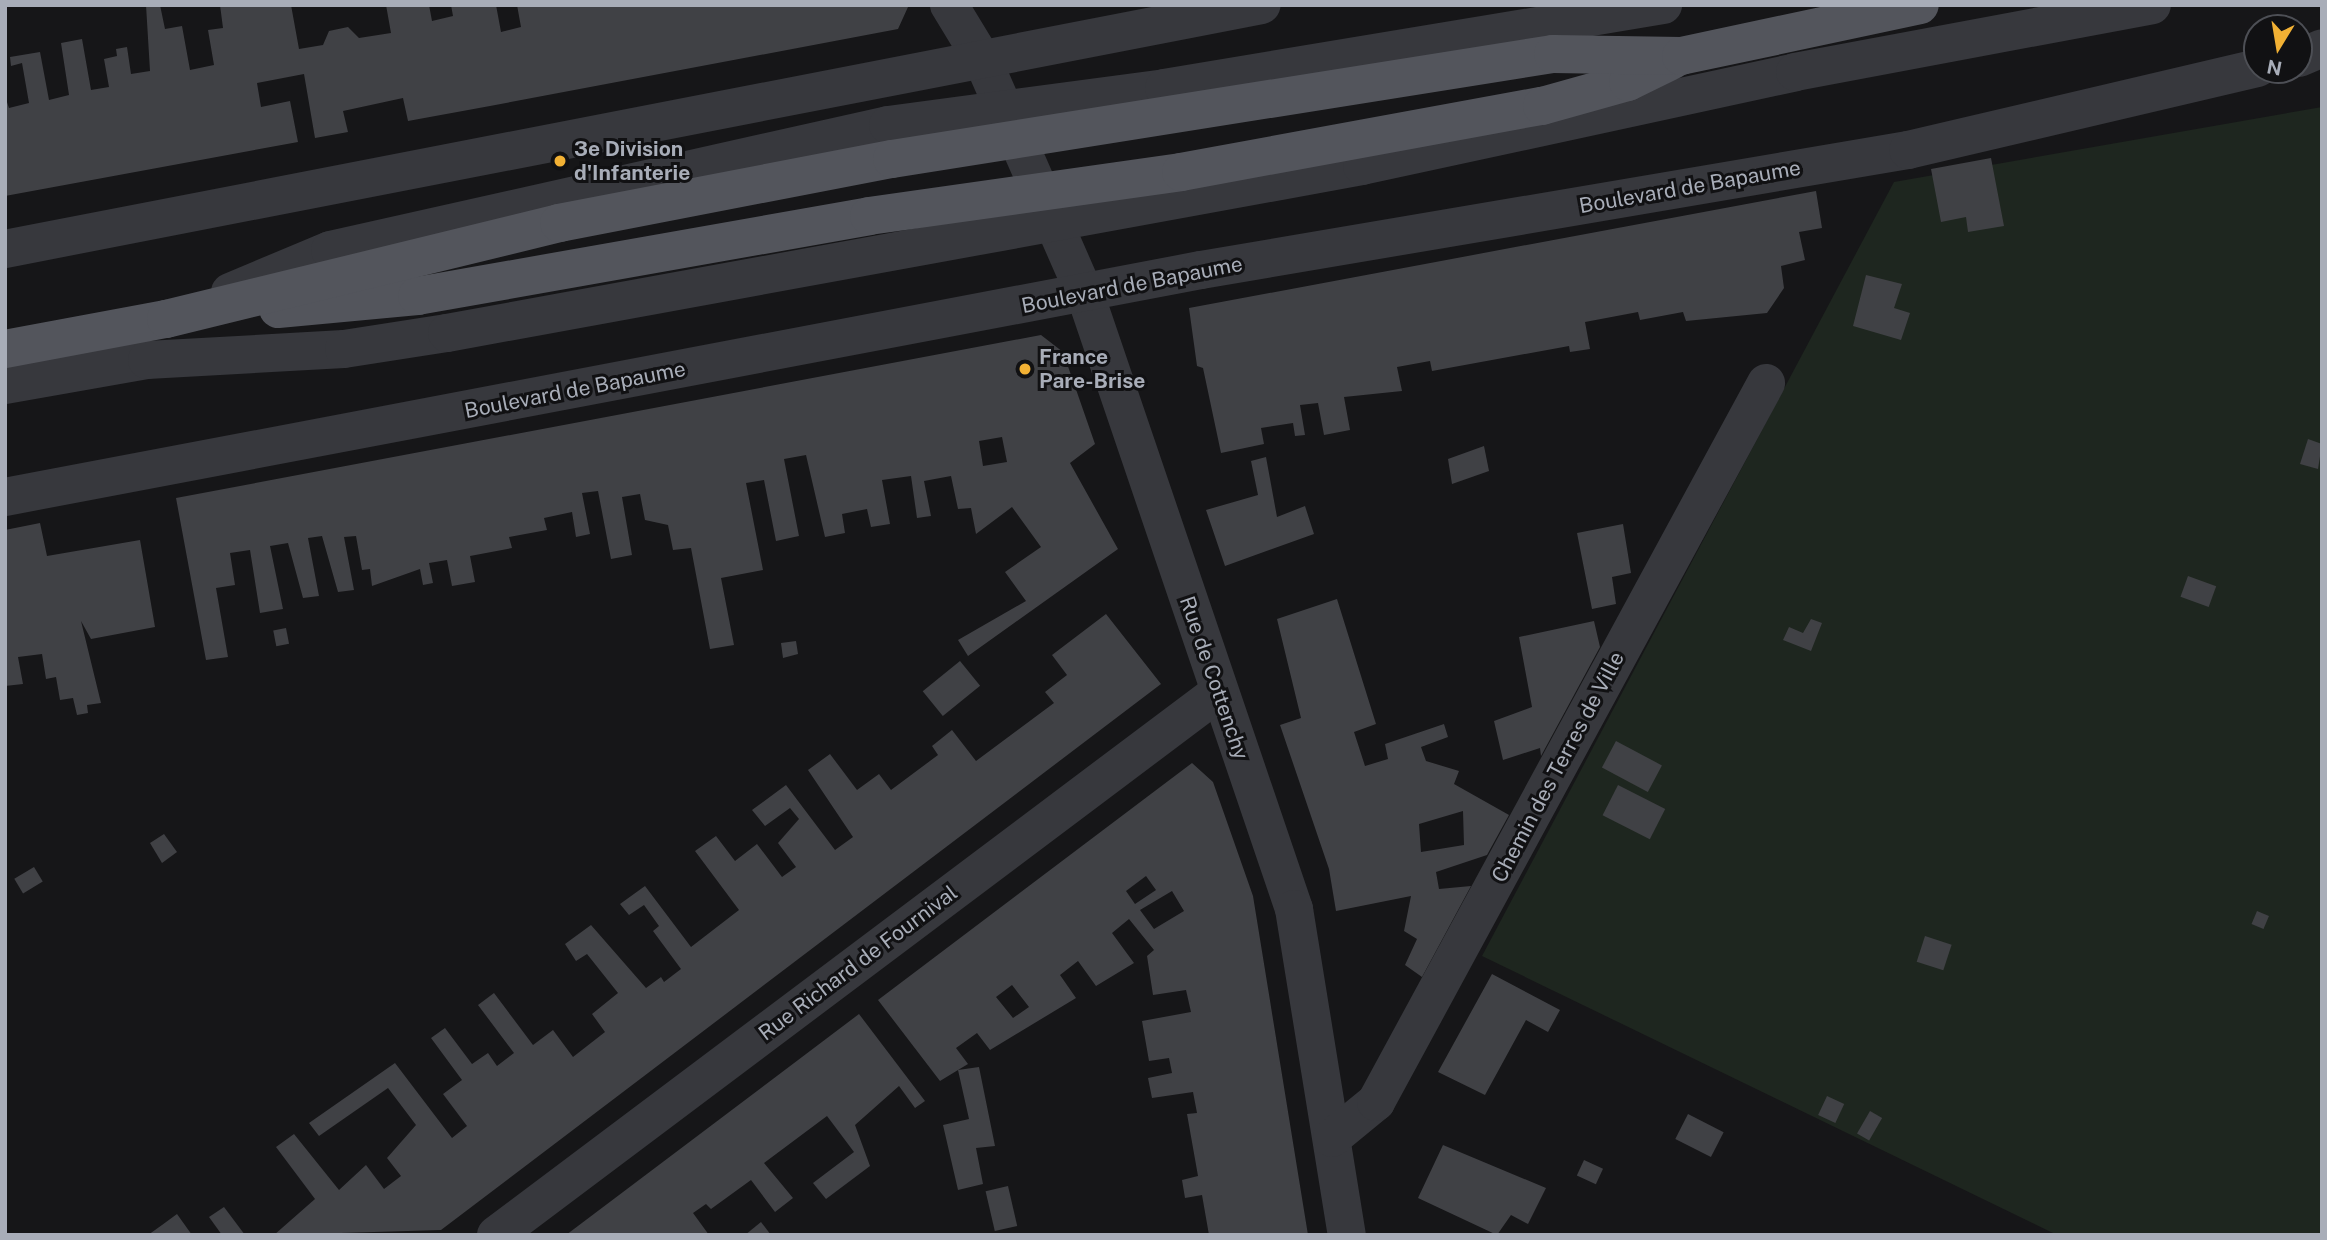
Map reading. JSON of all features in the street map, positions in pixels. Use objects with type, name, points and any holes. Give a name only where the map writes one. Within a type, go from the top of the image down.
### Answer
[{"type":"main road","points":[[5,349],[166,319],[559,223],[1011,122],[1171,120],[1553,54],[1681,56],[1920,5]]},
{"type":"main road","points":[[166,319],[417,296],[1048,207],[1542,106],[1628,82],[1681,56]]},
{"type":"street","name":"Rue de Cottenchy","points":[[949,5],[984,61],[1086,294],[1294,909],[1347,1235]]},
{"type":"street","points":[[5,249],[1262,5]]},
{"type":"street","points":[[1011,122],[1164,88],[1663,5]]},
{"type":"street","points":[[5,385],[146,360],[344,349],[1048,207],[2152,5]]},
{"type":"street","name":"Boulevard de Bapaume","points":[[5,497],[1086,294],[1908,150],[2243,71]]},
{"type":"street","name":"Chemin des Terres de Ville","points":[[1332,1138],[1376,1101],[1766,383]]},
{"type":"street","name":"Rue Richard de Fournival","points":[[496,1235],[1219,692]]},
{"type":"shaded area","points":[[2322,107],[2322,1235],[2057,1235],[1482,956],[1894,182]]},
{"type":"building","points":[[146,5],[160,5],[165,29],[182,26],[190,70],[214,65],[208,30],[223,28],[220,5],[291,5],[299,49],[323,45],[329,31],[348,27],[359,38],[391,33],[386,5],[429,5],[432,21],[453,16],[451,5],[496,5],[501,32],[521,27],[517,5],[908,7],[898,29],[490,106],[408,121],[403,98],[343,111],[348,132],[315,138],[304,74],[257,83],[261,107],[290,101],[298,142],[5,196],[5,96],[9,108],[29,103],[22,63],[11,66],[10,57],[40,52],[49,100],[69,95],[61,43],[82,39],[91,90],[109,87],[104,59],[117,56],[116,49],[127,47],[131,74],[150,71]]},
{"type":"building","points":[[1991,158],[2004,226],[1968,232],[1966,217],[1941,222],[1931,169]]},
{"type":"building","points":[[1816,191],[1822,228],[1799,232],[1805,260],[1781,266],[1784,288],[1767,313],[1686,321],[1683,312],[1640,320],[1638,312],[1585,322],[1590,349],[1570,352],[1569,346],[1432,371],[1430,361],[1397,367],[1402,391],[1344,397],[1350,430],[1324,435],[1318,403],[1300,405],[1305,435],[1295,436],[1293,423],[1261,428],[1264,444],[1221,453],[1203,368],[1197,366],[1189,308]]},
{"type":"building","points":[[1866,275],[1902,284],[1894,308],[1910,313],[1901,340],[1853,326]]},
{"type":"building","points":[[1041,335],[1063,352],[1095,444],[1070,463],[1118,549],[968,656],[958,640],[1026,601],[1005,572],[1041,547],[1012,507],[976,534],[971,508],[958,509],[951,476],[924,481],[931,516],[917,518],[911,476],[882,480],[890,524],[871,527],[867,509],[842,514],[845,533],[825,537],[806,455],[784,459],[799,536],[776,541],[764,480],[746,483],[763,570],[721,578],[734,645],[710,649],[691,548],[673,550],[668,525],[645,520],[640,494],[622,497],[632,555],[611,559],[598,491],[582,493],[590,534],[576,537],[572,512],[544,518],[547,530],[509,537],[512,548],[470,556],[475,582],[452,586],[447,560],[429,563],[433,583],[423,585],[420,569],[372,586],[370,569],[362,570],[356,536],[344,537],[354,590],[338,592],[322,536],[308,538],[319,596],[303,598],[288,543],[270,546],[283,609],[260,613],[250,550],[230,553],[235,585],[216,588],[228,657],[206,660],[176,498]],"holes":[[[1002,437],[1007,462],[983,466],[979,441]]]},
{"type":"building","points":[[2308,439],[2322,444],[2318,469],[2300,464]]},
{"type":"building","points":[[1484,446],[1489,471],[1452,484],[1448,459]]},
{"type":"building","points":[[1266,457],[1277,517],[1305,506],[1314,534],[1225,566],[1206,510],[1258,495],[1251,461]]},
{"type":"building","points":[[40,523],[47,556],[140,540],[155,627],[91,639],[81,621],[101,703],[87,705],[88,713],[77,715],[73,698],[60,700],[56,677],[46,679],[42,654],[18,657],[23,684],[5,686],[5,530]]},
{"type":"building","points":[[1623,524],[1631,573],[1612,577],[1616,604],[1592,609],[1577,533]]},
{"type":"building","points":[[2188,576],[2216,586],[2209,607],[2180,597]]},
{"type":"building","points":[[1337,599],[1376,724],[1354,732],[1365,766],[1388,759],[1385,744],[1444,724],[1448,737],[1421,747],[1426,761],[1459,771],[1454,784],[1509,815],[1487,855],[1436,872],[1439,889],[1471,886],[1422,977],[1405,965],[1417,939],[1404,931],[1411,896],[1336,911],[1329,869],[1280,725],[1301,718],[1277,619]],"holes":[[[1463,811],[1464,845],[1421,852],[1419,824]]]},
{"type":"building","points":[[1106,614],[1161,684],[441,1230],[274,1235],[315,1199],[276,1147],[294,1134],[339,1190],[366,1165],[384,1189],[401,1176],[387,1158],[416,1125],[388,1088],[319,1136],[309,1123],[395,1063],[452,1138],[467,1126],[443,1094],[462,1080],[431,1038],[445,1028],[472,1064],[488,1053],[497,1066],[514,1053],[478,1005],[494,993],[533,1045],[553,1030],[573,1057],[605,1032],[592,1014],[618,993],[587,954],[576,961],[565,944],[591,925],[646,988],[661,977],[664,982],[681,969],[653,931],[659,926],[644,905],[629,915],[620,904],[645,886],[691,947],[739,910],[695,851],[716,836],[735,861],[757,844],[782,877],[796,867],[778,843],[799,819],[790,808],[765,826],[752,810],[786,785],[835,850],[853,837],[808,770],[830,754],[857,790],[879,774],[891,790],[938,755],[932,746],[952,730],[976,761],[1054,703],[1045,692],[1067,675],[1052,655]]},
{"type":"building","points":[[1811,619],[1822,623],[1811,651],[1783,640],[1789,627],[1803,633]]},
{"type":"building","points":[[1594,621],[1600,647],[1541,756],[1540,748],[1503,760],[1494,721],[1532,707],[1519,637]]},
{"type":"building","points":[[286,628],[289,644],[276,646],[273,630]]},
{"type":"building","points":[[796,641],[798,654],[783,658],[781,643]]},
{"type":"building","points":[[960,661],[980,686],[943,716],[923,691]]},
{"type":"building","points":[[1616,741],[1662,765],[1648,792],[1602,767]]},
{"type":"building","points":[[1192,763],[1213,782],[1253,896],[1308,1235],[1209,1235],[1202,1195],[1185,1198],[1182,1180],[1198,1176],[1187,1114],[1197,1113],[1193,1092],[1152,1098],[1148,1078],[1172,1073],[1169,1058],[1149,1061],[1142,1021],[1191,1012],[1186,990],[1153,995],[1147,956],[1154,950],[1129,919],[1112,933],[1134,963],[1096,986],[1078,961],[1060,975],[1076,998],[990,1050],[977,1033],[956,1048],[968,1064],[940,1081],[878,1000]],"holes":[[[1146,876],[1156,890],[1135,904],[1126,891]],[[1172,891],[1184,911],[1154,929],[1140,910]],[[1012,985],[1029,1007],[1013,1018],[996,997]]]},
{"type":"building","points":[[1618,785],[1665,809],[1650,839],[1603,815]]},
{"type":"building","points":[[164,834],[177,852],[162,863],[150,843]]},
{"type":"building","points":[[34,867],[43,882],[23,893],[14,879]]},
{"type":"building","points":[[2257,911],[2269,916],[2263,929],[2252,924]]},
{"type":"building","points":[[1925,936],[1952,945],[1943,970],[1917,962]]},
{"type":"building","points":[[1492,974],[1560,1010],[1548,1032],[1526,1020],[1485,1095],[1438,1072]]},
{"type":"building","points":[[859,1014],[925,1101],[915,1108],[899,1086],[855,1125],[870,1166],[826,1199],[813,1183],[854,1152],[827,1116],[764,1163],[793,1198],[775,1212],[751,1180],[711,1209],[706,1204],[693,1213],[709,1235],[566,1235]]},
{"type":"building","points":[[979,1067],[995,1146],[976,1148],[983,1184],[958,1190],[943,1125],[969,1119],[958,1070]]},
{"type":"building","points":[[1827,1096],[1844,1104],[1835,1123],[1818,1115]]},
{"type":"building","points":[[1870,1111],[1882,1118],[1869,1141],[1857,1134]]},
{"type":"building","points":[[1688,1114],[1724,1132],[1711,1157],[1675,1139]]},
{"type":"building","points":[[1443,1145],[1546,1188],[1528,1224],[1511,1215],[1497,1235],[1418,1198]]},
{"type":"building","points":[[1584,1160],[1603,1169],[1596,1184],[1577,1175]]},
{"type":"building","points":[[1008,1186],[1017,1226],[995,1231],[986,1191]]},
{"type":"building","points":[[224,1207],[245,1235],[222,1235],[209,1217]]},
{"type":"building","points":[[177,1214],[192,1235],[148,1235],[162,1225]]},
{"type":"building","points":[[761,1222],[771,1235],[745,1235]]},
{"type":"place","name":"3e Division d'Infanterie","points":[[560,161]]},
{"type":"place","name":"France Pare-Brise","points":[[1025,369]]}]
